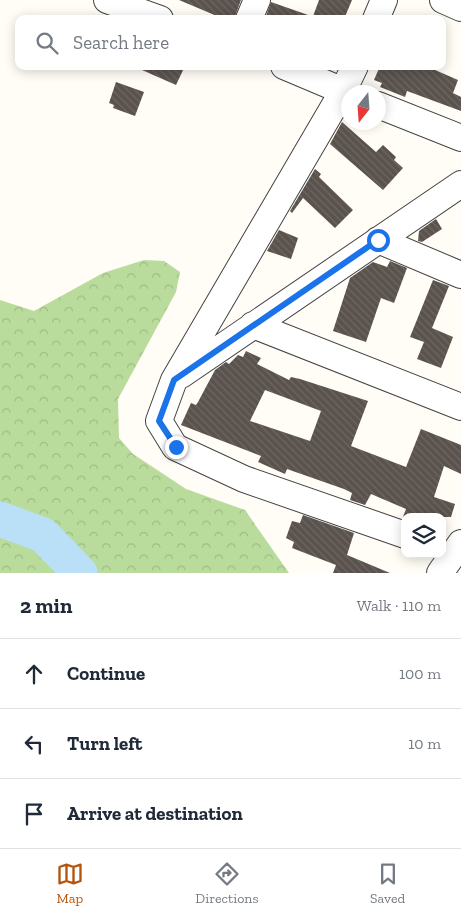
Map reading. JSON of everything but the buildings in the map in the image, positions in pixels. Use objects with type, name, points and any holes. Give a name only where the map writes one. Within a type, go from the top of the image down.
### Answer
[{"type":"street","points":[[107,0],[135,5],[153,15]]},
{"type":"street","points":[[251,15],[257,0]]},
{"type":"street","points":[[378,15],[384,0]]},
{"type":"street","points":[[443,0],[461,8]]},
{"type":"street","points":[[294,70],[341,90]]},
{"type":"street","points":[[348,85],[353,70]]},
{"type":"street","points":[[341,100],[174,380],[159,421],[176,447],[244,479],[401,534]]},
{"type":"street","points":[[386,108],[461,138]]},
{"type":"street","points":[[174,380],[461,184]]},
{"type":"street","points":[[378,240],[461,275]]},
{"type":"street","points":[[253,325],[461,406]]},
{"type":"green space","points":[[144,260],[164,261],[180,272],[176,292],[118,399],[119,438],[133,454],[186,489],[245,510],[289,573],[0,573],[0,300],[34,311],[103,273]]},
{"type":"waterway","points":[[0,519],[43,535],[80,573]]},
{"type":"route","points":[[176,447],[159,421],[174,380],[378,240]]}]
